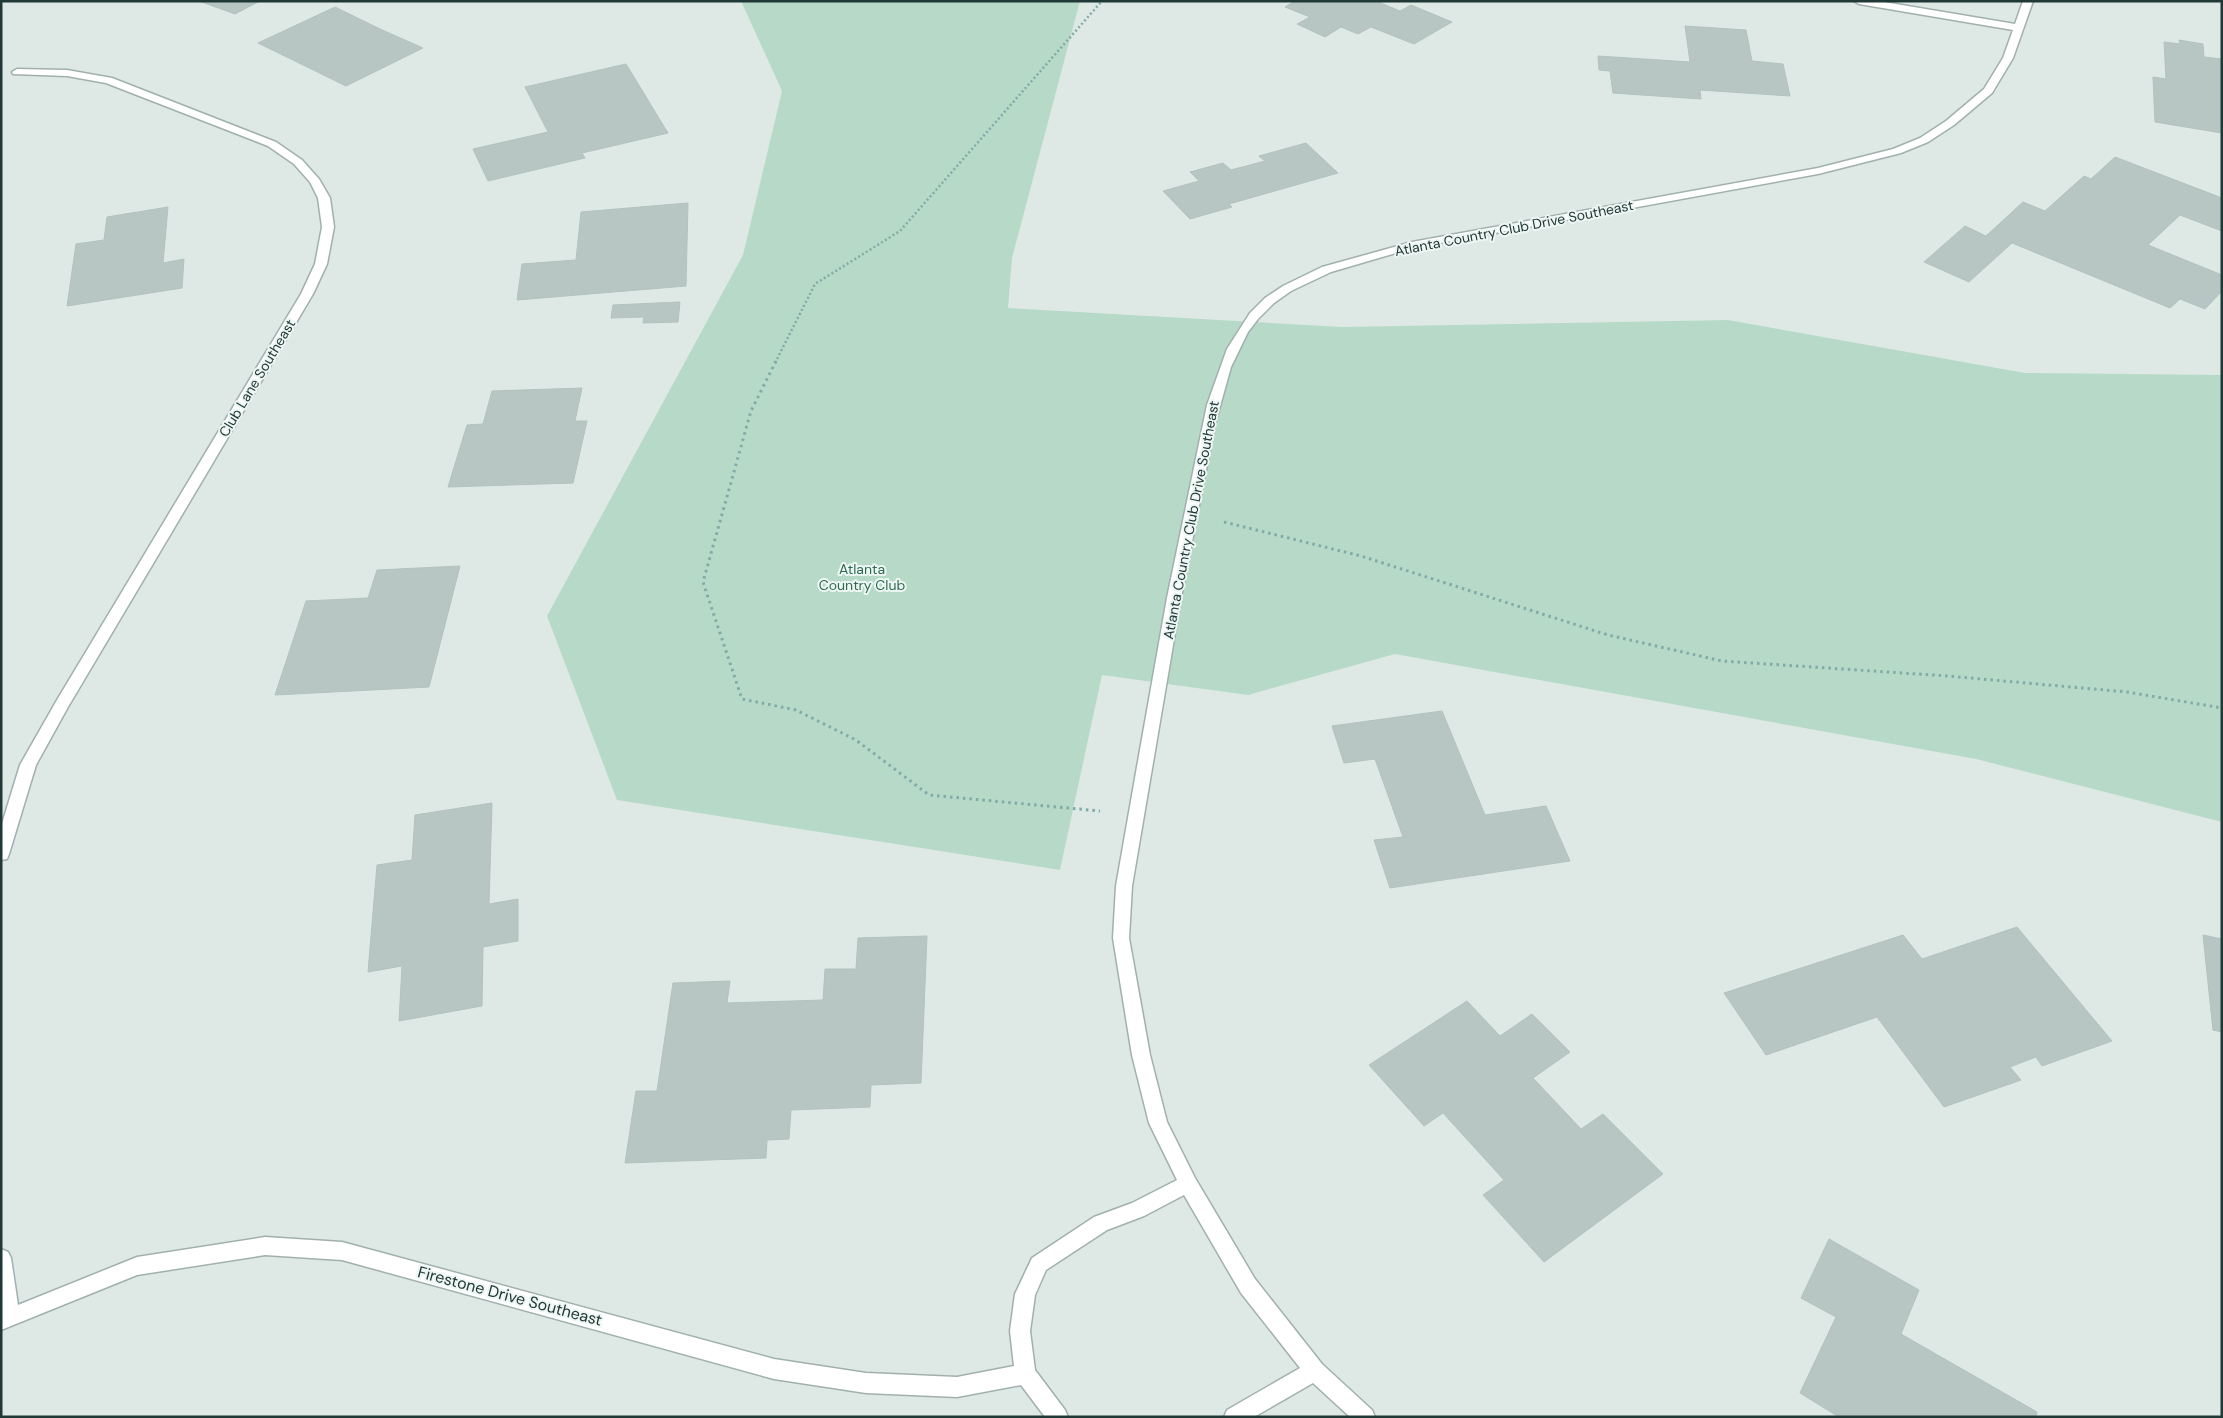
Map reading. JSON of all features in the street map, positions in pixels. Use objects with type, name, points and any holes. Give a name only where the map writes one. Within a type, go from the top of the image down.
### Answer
[{"type":"street","points":[[1859,1],[2018,28]]},
{"type":"street","name":"Atlanta Country Club Drive Southeast","points":[[1364,1417],[1314,1371],[1248,1286],[1188,1184],[1158,1122],[1141,1055],[1121,938],[1124,886],[1189,518],[1214,401],[1236,340],[1255,315],[1280,292],[1314,274],[1412,245],[1818,171],[1897,151],[1924,140],[1970,108],[1988,90],[2008,58],[2028,1]]},
{"type":"street","name":"Club Lane Southeast","points":[[1,854],[28,765],[62,704],[307,294],[321,264],[328,227],[324,198],[315,181],[298,162],[272,144],[108,80],[67,73],[17,72]]},
{"type":"street","points":[[1058,1417],[1025,1374],[1020,1331],[1025,1294],[1040,1264],[1070,1242],[1102,1223],[1137,1210],[1188,1184]]},
{"type":"street","name":"Firestone Drive Southeast","points":[[6,1319],[137,1266],[265,1246],[342,1250],[774,1369],[866,1383],[957,1387],[1025,1374]]},
{"type":"street","points":[[1,1258],[6,1319]]},
{"type":"street","points":[[1234,1417],[1314,1371]]},
{"type":"path","points":[[1102,1],[900,231],[815,284],[751,411],[703,582],[742,699],[796,710],[856,740],[929,795],[1136,814]]},
{"type":"path","points":[[1231,523],[1361,556],[1608,636],[1722,661],[1948,676],[2127,692],[2222,708]]},
{"type":"green space","name":"Atlanta Country Club","points":[[741,1],[1080,1],[1012,258],[1008,308],[1342,327],[1728,320],[2025,373],[2222,375],[2222,822],[1976,759],[1395,654],[1248,695],[1102,675],[1060,870],[617,800],[547,616],[743,255],[782,91]]},
{"type":"building","points":[[199,1],[260,1],[235,14]]},
{"type":"building","points":[[1295,1],[1376,1],[1400,11],[1411,5],[1452,22],[1414,44],[1371,27],[1358,34],[1341,27],[1325,37],[1297,24],[1310,17],[1285,7]]},
{"type":"building","points":[[335,7],[423,48],[346,86],[258,43]]},
{"type":"building","points":[[1685,26],[1746,30],[1752,61],[1783,64],[1790,96],[1700,90],[1701,99],[1613,93],[1610,71],[1599,70],[1598,56],[1690,62]]},
{"type":"building","points":[[2179,40],[2203,44],[2204,57],[2222,59],[2222,133],[2155,122],[2153,77],[2166,79],[2164,42],[2180,44]]},
{"type":"building","points":[[626,64],[668,133],[582,153],[585,158],[488,181],[473,149],[548,132],[525,87]]},
{"type":"building","points":[[1306,143],[1338,173],[1229,204],[1232,207],[1190,219],[1163,191],[1199,181],[1190,172],[1223,163],[1231,170],[1265,161],[1259,156]]},
{"type":"building","points":[[2115,157],[2222,198],[2222,231],[2180,215],[2148,245],[2222,275],[2222,291],[2205,309],[2180,299],[2170,308],[2012,243],[1969,282],[1924,262],[1965,226],[1986,236],[2023,202],[2045,211],[2084,176],[2091,179]]},
{"type":"building","points":[[688,203],[686,286],[517,300],[522,264],[576,260],[581,212]]},
{"type":"building","points":[[168,207],[163,263],[184,259],[182,288],[67,306],[76,244],[104,240],[107,217]]},
{"type":"building","points":[[680,302],[678,322],[643,323],[644,317],[611,318],[613,305]]},
{"type":"building","points":[[582,388],[575,421],[587,421],[573,483],[448,487],[467,425],[483,424],[492,391]]},
{"type":"building","points":[[460,566],[429,687],[275,695],[306,601],[368,598],[377,570]]},
{"type":"building","points":[[1442,711],[1485,815],[1546,806],[1570,861],[1390,888],[1374,840],[1403,837],[1375,759],[1344,763],[1332,726]]},
{"type":"building","points":[[492,803],[489,904],[518,899],[518,941],[483,947],[482,1006],[399,1021],[402,966],[368,972],[377,865],[412,860],[415,815]]},
{"type":"building","points":[[2017,927],[2112,1041],[2042,1066],[2036,1057],[2010,1067],[2021,1080],[1944,1107],[1877,1017],[1766,1055],[1724,993],[1903,935],[1922,959]]},
{"type":"building","points":[[2203,935],[2222,939],[2222,1032],[2213,1030]]},
{"type":"building","points":[[927,936],[921,1083],[871,1085],[870,1107],[791,1110],[789,1139],[767,1140],[766,1158],[625,1163],[636,1091],[657,1091],[673,983],[730,981],[727,1003],[823,1000],[825,969],[856,969],[858,938]]},
{"type":"building","points":[[1467,1001],[1500,1036],[1532,1014],[1570,1052],[1533,1078],[1581,1129],[1603,1114],[1663,1174],[1544,1262],[1483,1195],[1504,1180],[1443,1113],[1424,1126],[1369,1065]]},
{"type":"building","points":[[1829,1239],[1919,1290],[1901,1334],[2037,1412],[2036,1417],[1839,1417],[1800,1393],[1836,1317],[1801,1298]]}]
